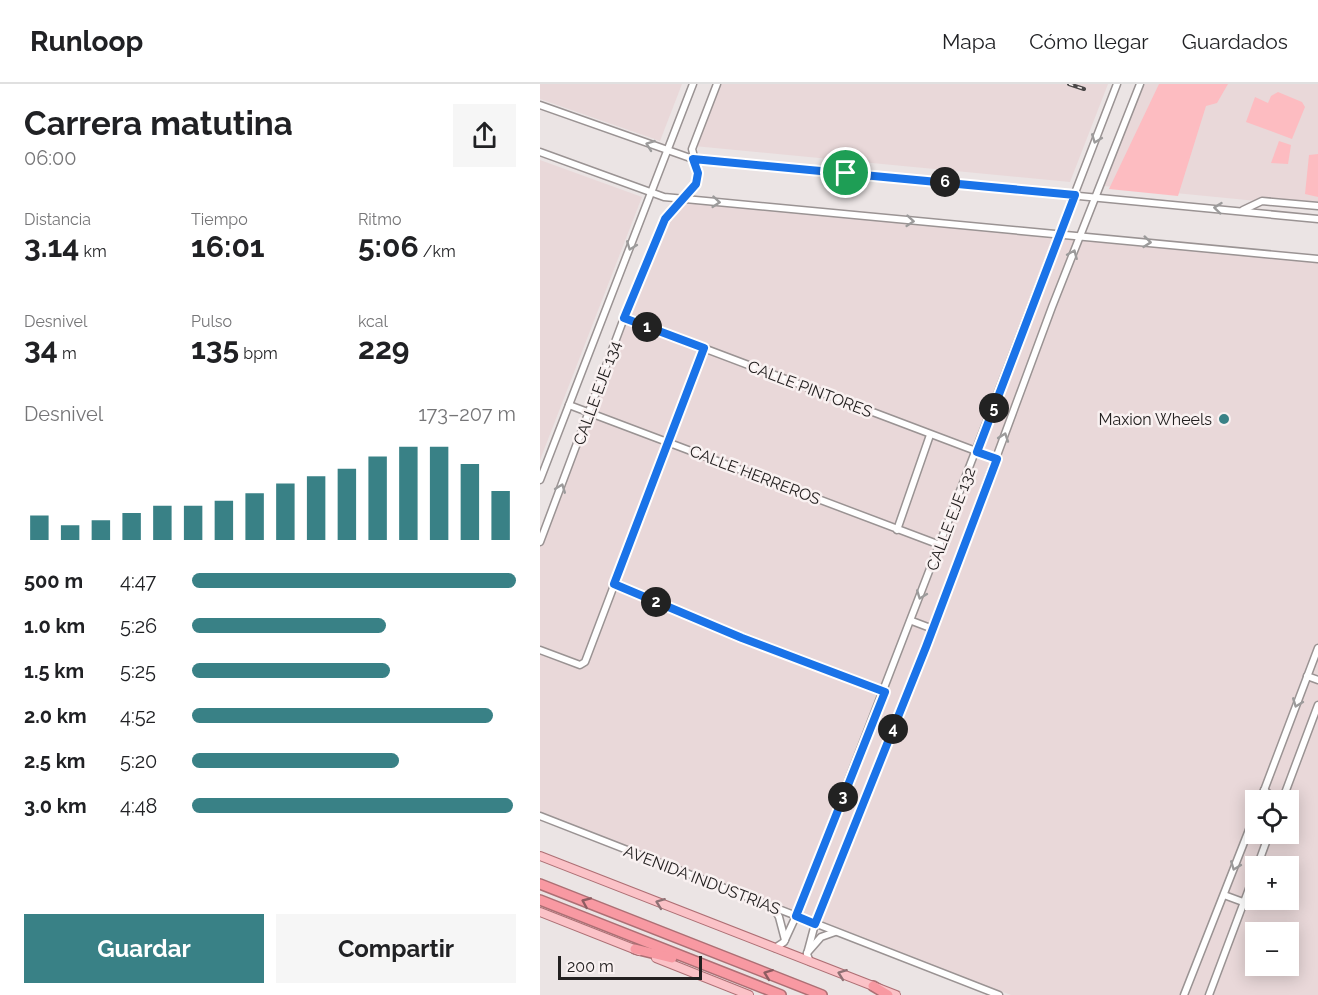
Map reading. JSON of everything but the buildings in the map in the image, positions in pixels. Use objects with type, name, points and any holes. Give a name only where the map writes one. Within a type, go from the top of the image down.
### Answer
[{"type":"highway","points":[[540,878],[559,891]]},
{"type":"highway","points":[[540,884],[822,995]]},
{"type":"highway","points":[[540,900],[781,995]]},
{"type":"highway","points":[[635,949],[703,966]]},
{"type":"highway","points":[[873,986],[888,995]]},
{"type":"main road","points":[[540,856],[775,948],[809,958],[896,995]]},
{"type":"main road","points":[[540,912],[738,993],[749,995]]},
{"type":"street","name":"CALLE EJE 134","points":[[540,480],[693,84]]},
{"type":"street","name":"CALLE EJE 134","points":[[540,542],[624,318],[665,219],[698,178],[692,149],[717,84]]},
{"type":"street","name":"CALLE EJE 132","points":[[775,948],[785,940],[796,916],[885,692],[1118,84]]},
{"type":"street","name":"CALLE EJE 132","points":[[809,958],[815,924],[933,629],[1052,307],[1098,196],[1140,84]]},
{"type":"street","points":[[540,105],[693,159],[1098,196],[1318,219]]},
{"type":"street","points":[[540,152],[652,192],[682,199],[1082,235],[1318,260]]},
{"type":"street","points":[[1241,210],[1262,201],[1318,206]]},
{"type":"street","name":"CALLE PINTORES","points":[[624,318],[997,459]]},
{"type":"street","points":[[540,650],[582,664],[704,348]]},
{"type":"street","name":"CALLE HERREROS","points":[[569,405],[940,545]]},
{"type":"street","points":[[897,530],[930,435]]},
{"type":"street","points":[[614,584],[742,638],[885,692]]},
{"type":"street","points":[[912,621],[933,629]]},
{"type":"street","points":[[1264,790],[1318,648]]},
{"type":"street","points":[[1307,676],[1318,680]]},
{"type":"street","points":[[1284,790],[1318,705]]},
{"type":"street","name":"AVENIDA INDUSTRIAS","points":[[540,816],[999,995]]},
{"type":"street","points":[[1184,995],[1245,841]]},
{"type":"street","points":[[1224,895],[1243,902]]},
{"type":"street","points":[[1209,995],[1245,897]]},
{"type":"street","points":[[773,908],[779,917],[785,940]]},
{"type":"street","points":[[809,958],[821,937],[836,932]]},
{"type":"shaded area","points":[[540,84],[682,84],[660,141],[540,99]]},
{"type":"shaded area","points":[[718,84],[1108,84],[1070,182],[694,146]]},
{"type":"shaded area","points":[[1144,84],[1318,84],[1318,207],[1104,186]]},
{"type":"shaded area","points":[[1159,84],[1228,84],[1217,103],[1206,106],[1178,196],[1109,189]]},
{"type":"shaded area","points":[[1278,92],[1302,102],[1305,107],[1292,139],[1246,122],[1255,97],[1268,103],[1271,96]]},
{"type":"shaded area","points":[[1279,141],[1291,145],[1288,164],[1271,163]]},
{"type":"shaded area","points":[[1318,154],[1318,197],[1305,194],[1309,155]]},
{"type":"shaded area","points":[[540,160],[642,197],[540,460]]},
{"type":"shaded area","points":[[682,199],[1318,259],[1318,995],[1011,995],[827,927],[540,813],[540,543],[665,219]]},
{"type":"railway","points":[[1069,84],[1084,89]]},
{"type":"place","name":"Maxion Wheels","points":[[1224,419]]},
{"type":"route","points":[[693,159],[846,173],[1075,195],[977,452],[997,459],[926,647],[815,924],[796,916],[885,692],[742,638],[614,584],[704,348],[624,318],[665,219],[672,208],[696,184],[698,173],[693,159]]}]
